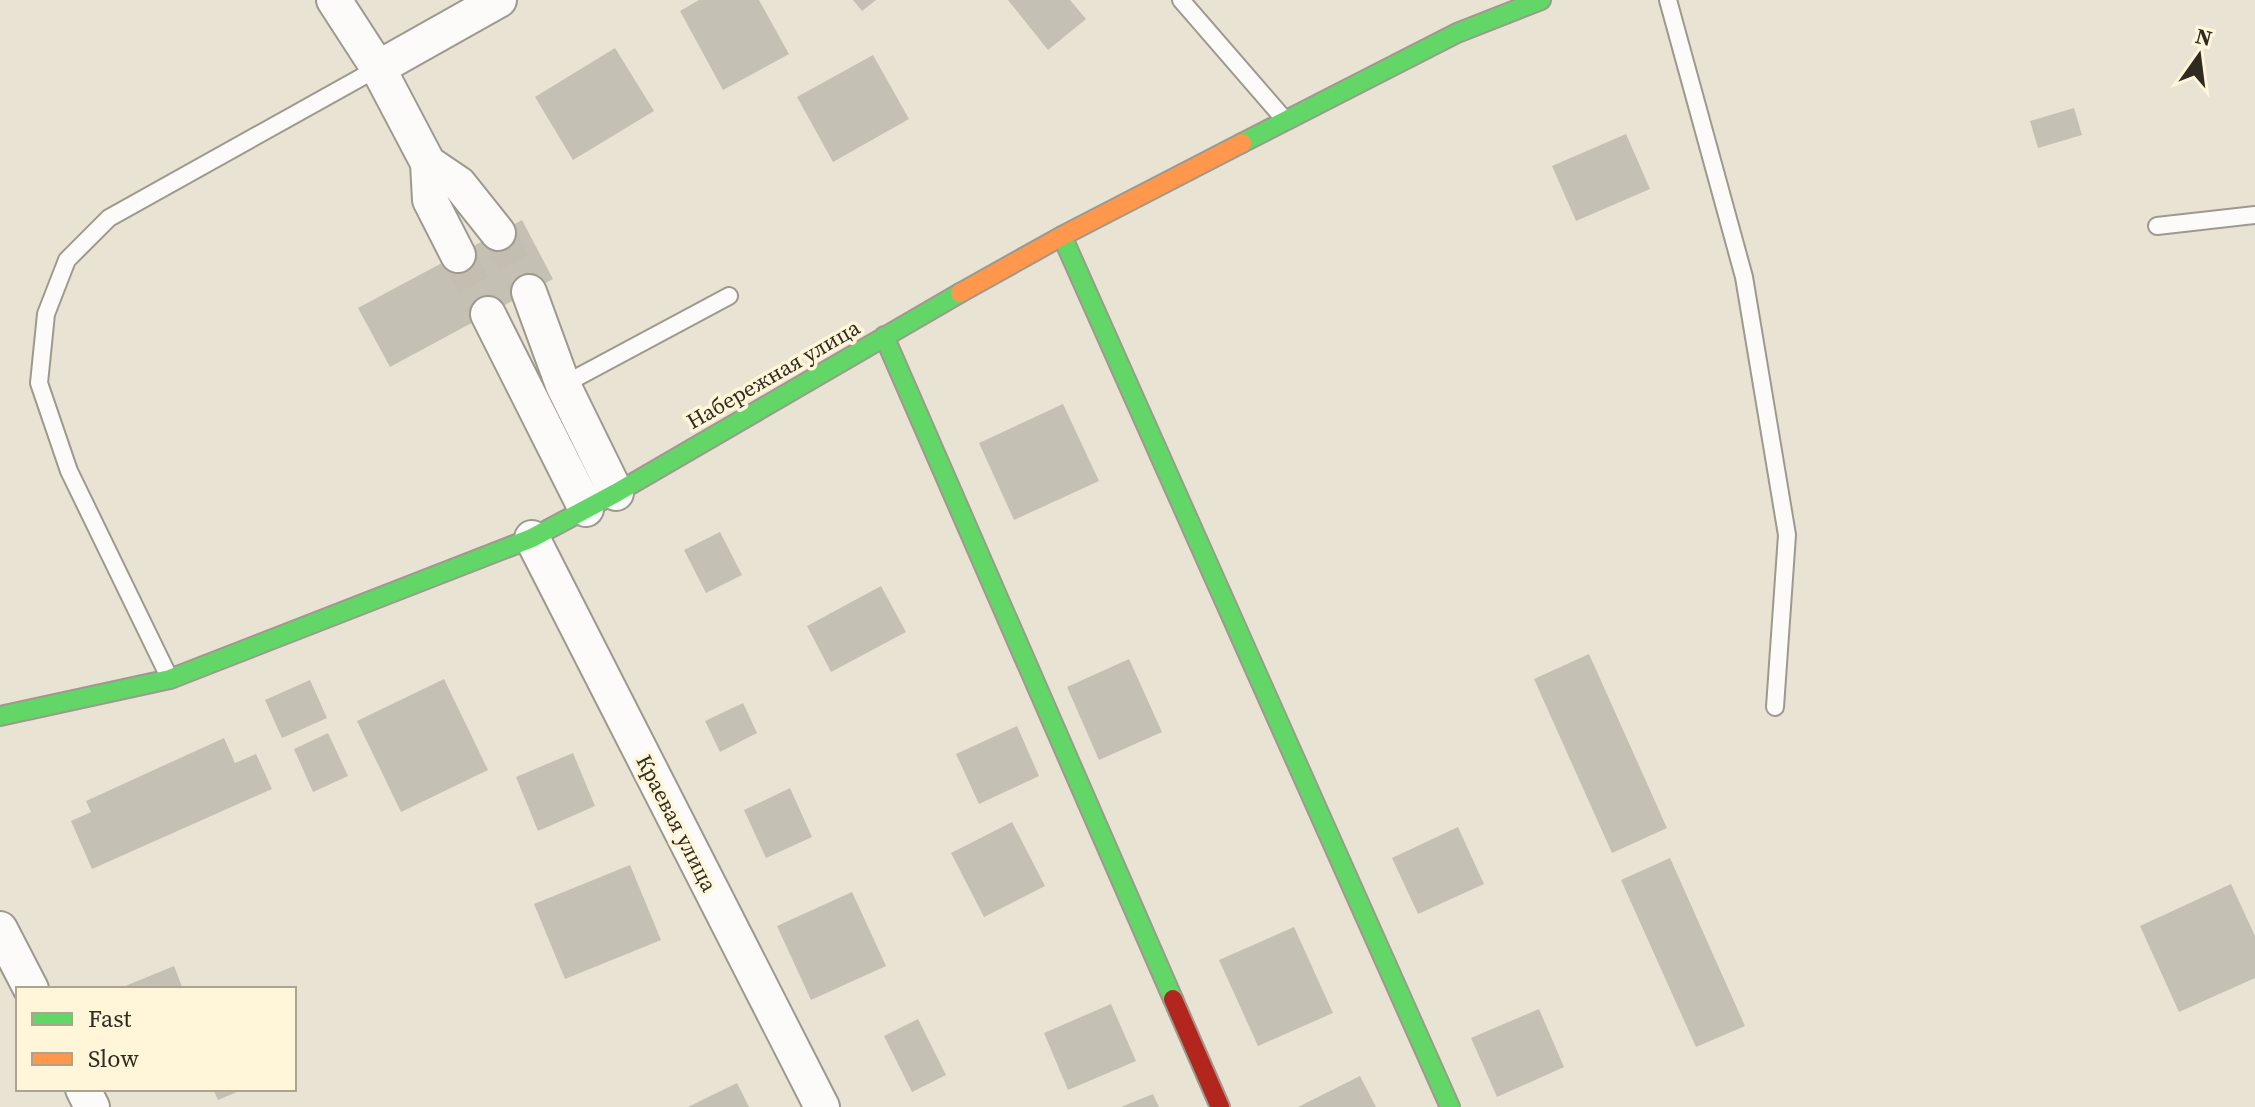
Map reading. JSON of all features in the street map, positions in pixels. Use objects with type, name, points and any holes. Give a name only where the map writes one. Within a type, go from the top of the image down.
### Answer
[{"type":"street","points":[[334,0],[378,68],[428,163],[430,200],[458,255]]},
{"type":"street","points":[[378,68],[499,0]]},
{"type":"street","name":"Набережная улица","points":[[0,716],[170,679],[532,538],[616,493],[1062,236],[1457,33],[1541,0]]},
{"type":"street","points":[[428,163],[459,184],[498,233]]},
{"type":"street","points":[[1062,236],[1450,1107]]},
{"type":"street","points":[[529,292],[563,385],[616,493]]},
{"type":"street","points":[[488,314],[586,509]]},
{"type":"street","points":[[884,336],[1220,1107]]},
{"type":"street","name":"Краевая улица","points":[[532,538],[822,1107]]},
{"type":"street","points":[[0,929],[30,987]]},
{"type":"lane","points":[[1181,0],[1286,121]]},
{"type":"lane","points":[[1668,0],[1744,277],[1787,535],[1775,707]]},
{"type":"lane","points":[[170,679],[69,471],[39,383],[46,314],[67,260],[109,218],[378,68]]},
{"type":"lane","points":[[2157,226],[2255,215]]},
{"type":"lane","points":[[531,404],[729,296]]},
{"type":"building","points":[[699,0],[759,0],[789,54],[723,90],[680,11]]},
{"type":"building","points":[[853,0],[876,0],[862,11]]},
{"type":"building","points":[[1008,0],[1070,0],[1086,19],[1048,50]]},
{"type":"building","points":[[615,48],[654,111],[573,160],[535,97]]},
{"type":"building","points":[[873,55],[909,119],[833,162],[797,97]]},
{"type":"building","points":[[2074,108],[2082,135],[2038,148],[2030,121]]},
{"type":"building","points":[[1626,134],[1650,189],[1576,221],[1552,166]]},
{"type":"building","points":[[522,220],[553,279],[390,367],[358,308]]},
{"type":"building","points":[[1063,404],[1099,481],[1014,520],[979,443]]},
{"type":"building","points":[[720,532],[742,575],[706,593],[684,550]]},
{"type":"building","points":[[881,586],[906,632],[831,672],[807,626]]},
{"type":"building","points":[[1589,654],[1667,828],[1612,853],[1534,679]]},
{"type":"building","points":[[1129,659],[1162,732],[1099,760],[1067,687]]},
{"type":"building","points":[[444,679],[488,770],[401,812],[357,721]]},
{"type":"building","points":[[310,680],[327,718],[282,738],[265,700]]},
{"type":"building","points":[[743,703],[757,733],[720,752],[705,721]]},
{"type":"building","points":[[1017,726],[1039,776],[979,804],[956,754]]},
{"type":"building","points":[[328,733],[348,776],[313,792],[294,749]]},
{"type":"building","points":[[224,738],[235,763],[256,754],[272,789],[92,869],[71,821],[91,812],[86,801]]},
{"type":"building","points":[[573,753],[595,806],[538,831],[516,777]]},
{"type":"building","points":[[790,788],[812,837],[766,858],[744,810]]},
{"type":"building","points":[[1012,822],[1045,886],[984,917],[951,853]]},
{"type":"building","points":[[1458,827],[1484,884],[1418,914],[1392,858]]},
{"type":"building","points":[[1670,858],[1745,1026],[1696,1047],[1621,880]]},
{"type":"building","points":[[630,865],[661,940],[565,979],[534,904]]},
{"type":"building","points":[[2231,884],[2255,936],[2255,978],[2179,1012],[2140,926]]},
{"type":"building","points":[[852,892],[886,966],[811,1000],[777,926]]},
{"type":"building","points":[[1294,927],[1333,1013],[1258,1046],[1219,960]]},
{"type":"building","points":[[174,966],[182,987],[123,987]]},
{"type":"building","points":[[1111,1004],[1136,1061],[1068,1090],[1044,1033]]},
{"type":"building","points":[[1539,1009],[1564,1067],[1497,1097],[1471,1038]]},
{"type":"building","points":[[918,1019],[946,1075],[912,1092],[884,1036]]},
{"type":"building","points":[[1360,1076],[1376,1107],[1298,1107]]},
{"type":"building","points":[[737,1083],[749,1107],[688,1107]]},
{"type":"building","points":[[214,1091],[239,1091],[218,1100]]},
{"type":"building","points":[[1153,1094],[1159,1107],[1121,1107]]},
{"type":"tunnel","points":[[498,233],[529,292]]},
{"type":"tunnel","points":[[458,255],[488,314]]},
{"type":"traffic: fast","points":[[1242,143],[1457,33],[1541,0]]},
{"type":"traffic: fast","points":[[1062,236],[1450,1107]]},
{"type":"traffic: fast","points":[[0,716],[170,679],[532,538],[616,493],[960,293]]},
{"type":"traffic: fast","points":[[884,336],[1173,999]]},
{"type":"traffic: slow","points":[[960,293],[1062,236],[1242,143]]},
{"type":"traffic: jam","points":[[1173,999],[1220,1107]]}]
